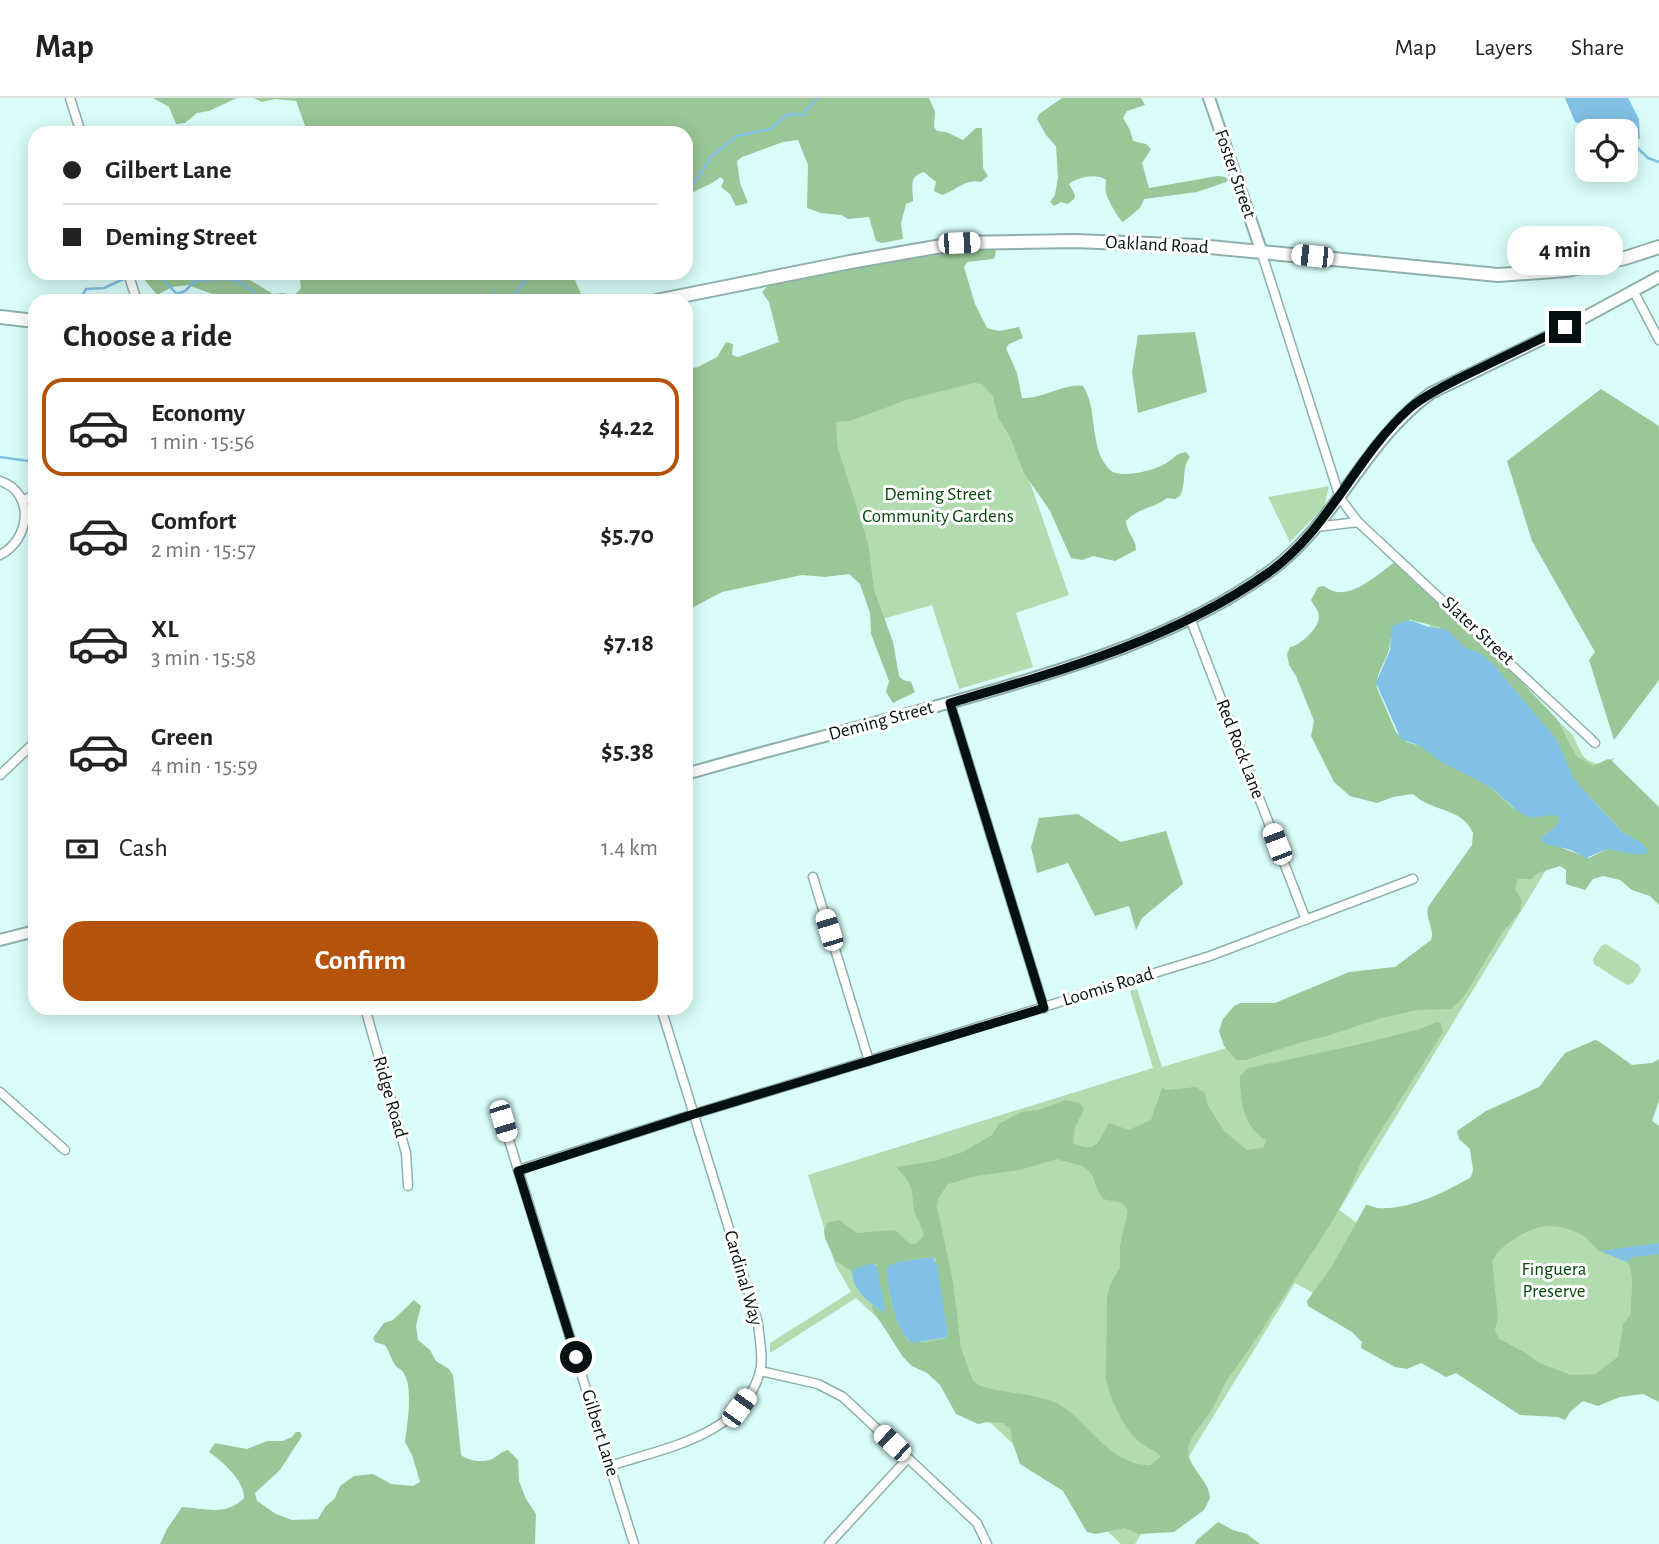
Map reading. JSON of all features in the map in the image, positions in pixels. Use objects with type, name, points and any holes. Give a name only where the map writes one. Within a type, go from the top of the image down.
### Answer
[{"type":"main road","name":"Oakland Road","points":[[693,294],[959,243],[1075,241],[1261,250],[1498,275],[1567,270],[1625,258],[1659,247]]},
{"type":"main road","points":[[0,317],[28,320]]},
{"type":"street","points":[[70,98],[79,126]]},
{"type":"street","name":"Foster Street","points":[[1209,98],[1261,250]]},
{"type":"street","name":"Slater Street","points":[[1261,250],[1340,498],[1358,522],[1595,743]]},
{"type":"street","name":"Deming Street","points":[[693,772],[1087,663],[1131,646],[1231,597],[1270,572],[1317,527],[1340,498],[1358,468],[1387,431],[1410,408],[1431,393],[1659,277]]},
{"type":"street","points":[[1634,292],[1659,340]]},
{"type":"street","points":[[0,481],[7,484],[23,500],[26,511],[21,535],[15,544],[0,555]]},
{"type":"street","points":[[23,500],[28,498]]},
{"type":"street","points":[[1317,527],[1358,522]]},
{"type":"street","name":"Red Rock Lane","points":[[1190,618],[1306,920]]},
{"type":"street","points":[[950,703],[1044,1008]]},
{"type":"street","points":[[0,775],[28,749]]},
{"type":"street","points":[[813,877],[869,1061]]},
{"type":"street","name":"Loomis Road","points":[[518,1171],[694,1114],[1210,956],[1413,879]]},
{"type":"street","points":[[0,940],[28,933]]},
{"type":"street","name":"Ridge Road","points":[[367,1015],[406,1153],[408,1186]]},
{"type":"street","name":"Cardinal Way","points":[[663,1015],[758,1323],[760,1371]]},
{"type":"street","points":[[0,1092],[65,1150]]},
{"type":"street","name":"Gilbert Lane","points":[[503,1121],[634,1544]]},
{"type":"street","points":[[610,1466],[708,1433],[725,1422],[739,1408],[750,1393],[760,1371],[818,1384],[843,1397],[977,1523],[987,1544]]},
{"type":"street","points":[[829,1544],[908,1458]]},
{"type":"green space","points":[[153,98],[237,98],[209,111],[197,113],[185,123],[176,124],[169,107]]},
{"type":"green space","points":[[254,98],[929,98],[935,112],[934,127],[937,131],[963,140],[976,128],[982,128],[983,168],[988,176],[981,182],[970,182],[942,195],[934,191],[936,182],[924,172],[919,174],[912,183],[913,201],[906,204],[901,223],[903,239],[882,243],[876,241],[869,217],[848,219],[807,208],[808,165],[798,140],[783,142],[737,161],[740,183],[748,203],[736,206],[730,194],[721,187],[724,180],[720,177],[693,193],[693,126],[305,126],[296,101],[275,99],[262,102]]},
{"type":"green space","points":[[1062,98],[1141,98],[1145,105],[1127,111],[1123,118],[1133,141],[1146,144],[1151,149],[1142,163],[1149,188],[1218,176],[1229,181],[1197,192],[1144,199],[1140,208],[1123,222],[1108,199],[1106,180],[1098,177],[1082,178],[1069,184],[1075,195],[1074,199],[1068,204],[1061,202],[1054,206],[1050,202],[1055,195],[1058,177],[1056,146],[1037,119],[1039,114]]},
{"type":"green space","points":[[957,246],[990,248],[996,251],[993,259],[967,262],[964,267],[975,304],[987,328],[999,331],[1019,327],[1023,338],[1006,348],[1017,373],[1022,398],[1070,386],[1083,386],[1091,407],[1099,451],[1110,470],[1128,474],[1151,470],[1186,452],[1190,457],[1180,496],[1175,499],[1167,498],[1126,521],[1136,550],[1115,561],[1093,556],[1082,560],[1071,558],[1050,511],[1024,473],[1010,437],[998,417],[993,396],[982,384],[974,383],[906,400],[850,421],[836,422],[837,445],[868,543],[874,590],[893,642],[899,676],[911,682],[915,692],[893,703],[886,692],[889,681],[871,634],[870,613],[860,584],[849,574],[825,577],[802,575],[722,592],[693,607],[693,368],[717,357],[726,342],[733,344],[732,355],[738,357],[779,342],[769,302],[762,292],[769,285]]},
{"type":"green space","name":"Deming Street Community Gardens","points":[[952,257],[1069,595],[1016,613],[1033,667],[959,689],[932,605],[875,621],[769,292]]},
{"type":"green space","points":[[145,280],[250,280],[273,294],[213,294],[188,285],[172,287],[156,294]]},
{"type":"green space","points":[[301,280],[575,280],[581,294],[296,294],[301,288]]},
{"type":"green space","points":[[1195,332],[1207,392],[1138,413],[1132,372],[1138,335]]},
{"type":"green space","points":[[1601,389],[1659,426],[1659,680],[1614,740],[1589,660],[1595,652],[1532,541],[1507,461]]},
{"type":"green space","points":[[1329,486],[1324,507],[1290,542],[1268,497]]},
{"type":"green space","points":[[1395,562],[1490,649],[1557,719],[1576,756],[1593,766],[1611,760],[1659,807],[1659,905],[1650,896],[1632,890],[1620,880],[1603,876],[1593,879],[1585,890],[1566,884],[1566,870],[1560,866],[1538,873],[1531,879],[1518,879],[1515,889],[1522,901],[1520,911],[1502,933],[1463,998],[1451,1009],[1417,1010],[1381,1018],[1245,1060],[1236,1060],[1224,1046],[1219,1031],[1223,1019],[1234,1006],[1241,1003],[1275,1003],[1349,972],[1395,967],[1431,940],[1428,907],[1472,845],[1473,833],[1462,818],[1428,804],[1413,794],[1377,803],[1350,796],[1334,782],[1311,736],[1314,721],[1289,665],[1287,654],[1290,647],[1308,636],[1318,622],[1318,612],[1311,600],[1318,587],[1324,586],[1342,592],[1352,590]],"holes":[[[1410,620],[1440,627],[1467,649],[1480,653],[1493,664],[1557,740],[1572,776],[1579,785],[1622,832],[1634,839],[1631,853],[1607,849],[1589,858],[1554,845],[1542,836],[1553,829],[1559,821],[1557,816],[1534,818],[1512,808],[1492,788],[1420,746],[1407,742],[1396,732],[1377,688],[1378,675],[1388,652],[1390,639]]]},
{"type":"green space","points":[[1413,585],[1572,734],[1585,758],[1602,764],[1615,757],[1339,1210],[1370,1232],[1638,1098],[1659,1131],[1659,1376],[1608,1386],[1393,1337],[1295,1283],[1135,1544],[1121,1544],[856,1298],[770,1353],[770,1343],[851,1292],[835,1264],[808,1175],[1153,1068],[1130,991],[1137,989],[1162,1067],[1417,992],[1509,823]]},
{"type":"green space","points":[[1078,814],[1121,842],[1166,831],[1183,884],[1142,918],[1136,930],[1129,906],[1095,916],[1068,863],[1037,873],[1031,847],[1039,818]]},
{"type":"green space","points":[[1606,944],[1639,965],[1641,970],[1633,983],[1627,985],[1594,964],[1593,959],[1601,946]]},
{"type":"green space","points":[[1437,1022],[1441,1023],[1443,1032],[1361,1162],[1325,1234],[1227,1380],[1214,1406],[1191,1440],[1189,1457],[1206,1485],[1210,1498],[1204,1510],[1174,1532],[1138,1534],[1125,1528],[1096,1534],[1087,1532],[1063,1491],[1020,1464],[1011,1429],[1003,1423],[978,1424],[956,1414],[940,1385],[903,1357],[872,1309],[872,1305],[886,1314],[876,1264],[857,1268],[852,1272],[835,1260],[825,1238],[827,1223],[839,1220],[857,1233],[895,1230],[910,1244],[916,1244],[924,1236],[923,1232],[915,1212],[911,1186],[896,1167],[935,1161],[963,1152],[992,1135],[999,1124],[1021,1112],[1038,1110],[1066,1100],[1080,1103],[1084,1109],[1075,1127],[1073,1143],[1092,1147],[1109,1123],[1129,1130],[1151,1120],[1162,1088],[1167,1090],[1196,1087],[1205,1093],[1207,1104],[1224,1131],[1247,1150],[1263,1148],[1266,1140],[1252,1128],[1242,1103],[1240,1076],[1249,1068],[1420,1029]],"holes":[[[1057,1159],[1087,1169],[1103,1199],[1122,1203],[1128,1210],[1120,1246],[1120,1268],[1107,1296],[1106,1379],[1111,1396],[1129,1431],[1161,1457],[1150,1465],[1137,1464],[1113,1452],[1062,1406],[1032,1396],[978,1385],[973,1381],[961,1348],[953,1282],[937,1206],[939,1197],[948,1184],[976,1176],[1020,1170]],[[935,1258],[937,1264],[947,1338],[909,1342],[892,1306],[887,1267],[897,1262]]]},
{"type":"green space","name":"Finguera Preserve","points":[[1595,1040],[1632,1065],[1652,1063],[1659,1059],[1659,1101],[1652,1121],[1659,1126],[1659,1243],[1600,1251],[1584,1236],[1560,1227],[1544,1226],[1521,1235],[1501,1249],[1492,1261],[1498,1316],[1495,1331],[1499,1339],[1539,1363],[1571,1375],[1595,1374],[1618,1357],[1623,1324],[1631,1314],[1632,1280],[1627,1262],[1633,1257],[1659,1254],[1659,1402],[1643,1394],[1620,1397],[1598,1406],[1583,1401],[1565,1420],[1558,1417],[1520,1415],[1456,1373],[1446,1377],[1421,1363],[1407,1369],[1395,1367],[1361,1348],[1362,1342],[1352,1332],[1308,1306],[1307,1301],[1332,1266],[1366,1205],[1377,1208],[1401,1207],[1438,1194],[1471,1177],[1473,1170],[1470,1149],[1459,1139],[1457,1131],[1486,1111],[1539,1087],[1565,1053]]},
{"type":"green space","points":[[414,1300],[421,1306],[416,1326],[418,1340],[430,1350],[436,1361],[453,1375],[461,1455],[484,1461],[508,1450],[518,1460],[519,1481],[536,1514],[535,1544],[160,1544],[182,1507],[207,1510],[230,1508],[244,1498],[237,1478],[209,1452],[215,1443],[247,1449],[267,1441],[283,1441],[300,1432],[302,1436],[280,1470],[255,1493],[257,1501],[276,1514],[292,1520],[318,1519],[325,1507],[335,1498],[340,1486],[354,1476],[373,1474],[391,1484],[413,1486],[420,1482],[405,1442],[409,1407],[406,1379],[385,1345],[375,1342],[373,1338],[384,1323],[393,1320]]},
{"type":"green space","points":[[1218,1522],[1247,1534],[1260,1544],[1195,1544]]},
{"type":"water","points":[[1565,98],[1628,98],[1639,119],[1640,139],[1638,119],[1575,119],[1575,122]]},
{"type":"water","points":[[1405,621],[1446,629],[1467,649],[1480,653],[1493,664],[1557,740],[1579,785],[1622,832],[1642,843],[1649,852],[1639,855],[1607,849],[1586,858],[1571,850],[1546,844],[1540,838],[1553,829],[1559,821],[1557,816],[1534,818],[1521,814],[1492,788],[1440,761],[1420,746],[1401,739],[1376,683],[1390,650],[1391,627]]},
{"type":"water","points":[[1659,1243],[1659,1254],[1633,1257],[1627,1262],[1600,1251]]},
{"type":"water","points":[[932,1257],[937,1264],[948,1337],[912,1343],[897,1319],[890,1297],[887,1267],[897,1262]]},
{"type":"water","points":[[872,1263],[877,1267],[886,1314],[864,1297],[853,1279],[852,1272]]},
{"type":"waterway","points":[[693,185],[713,155],[737,136],[770,129],[788,114],[803,115],[817,98]]},
{"type":"waterway","points":[[1638,148],[1648,158],[1659,162]]},
{"type":"waterway","points":[[83,294],[86,289],[104,288],[122,280]]},
{"type":"waterway","points":[[164,280],[177,294]]},
{"type":"waterway","points":[[177,294],[185,291],[195,281],[204,280]]},
{"type":"waterway","points":[[231,280],[245,285],[256,294]]},
{"type":"waterway","points":[[514,294],[527,280]]},
{"type":"waterway","points":[[0,457],[28,461]]},
{"type":"route","points":[[576,1357],[518,1171],[694,1114],[1044,1008],[950,703],[1087,663],[1131,646],[1231,597],[1270,572],[1317,527],[1340,498],[1358,468],[1387,431],[1410,408],[1431,393],[1486,364],[1565,327]]}]
